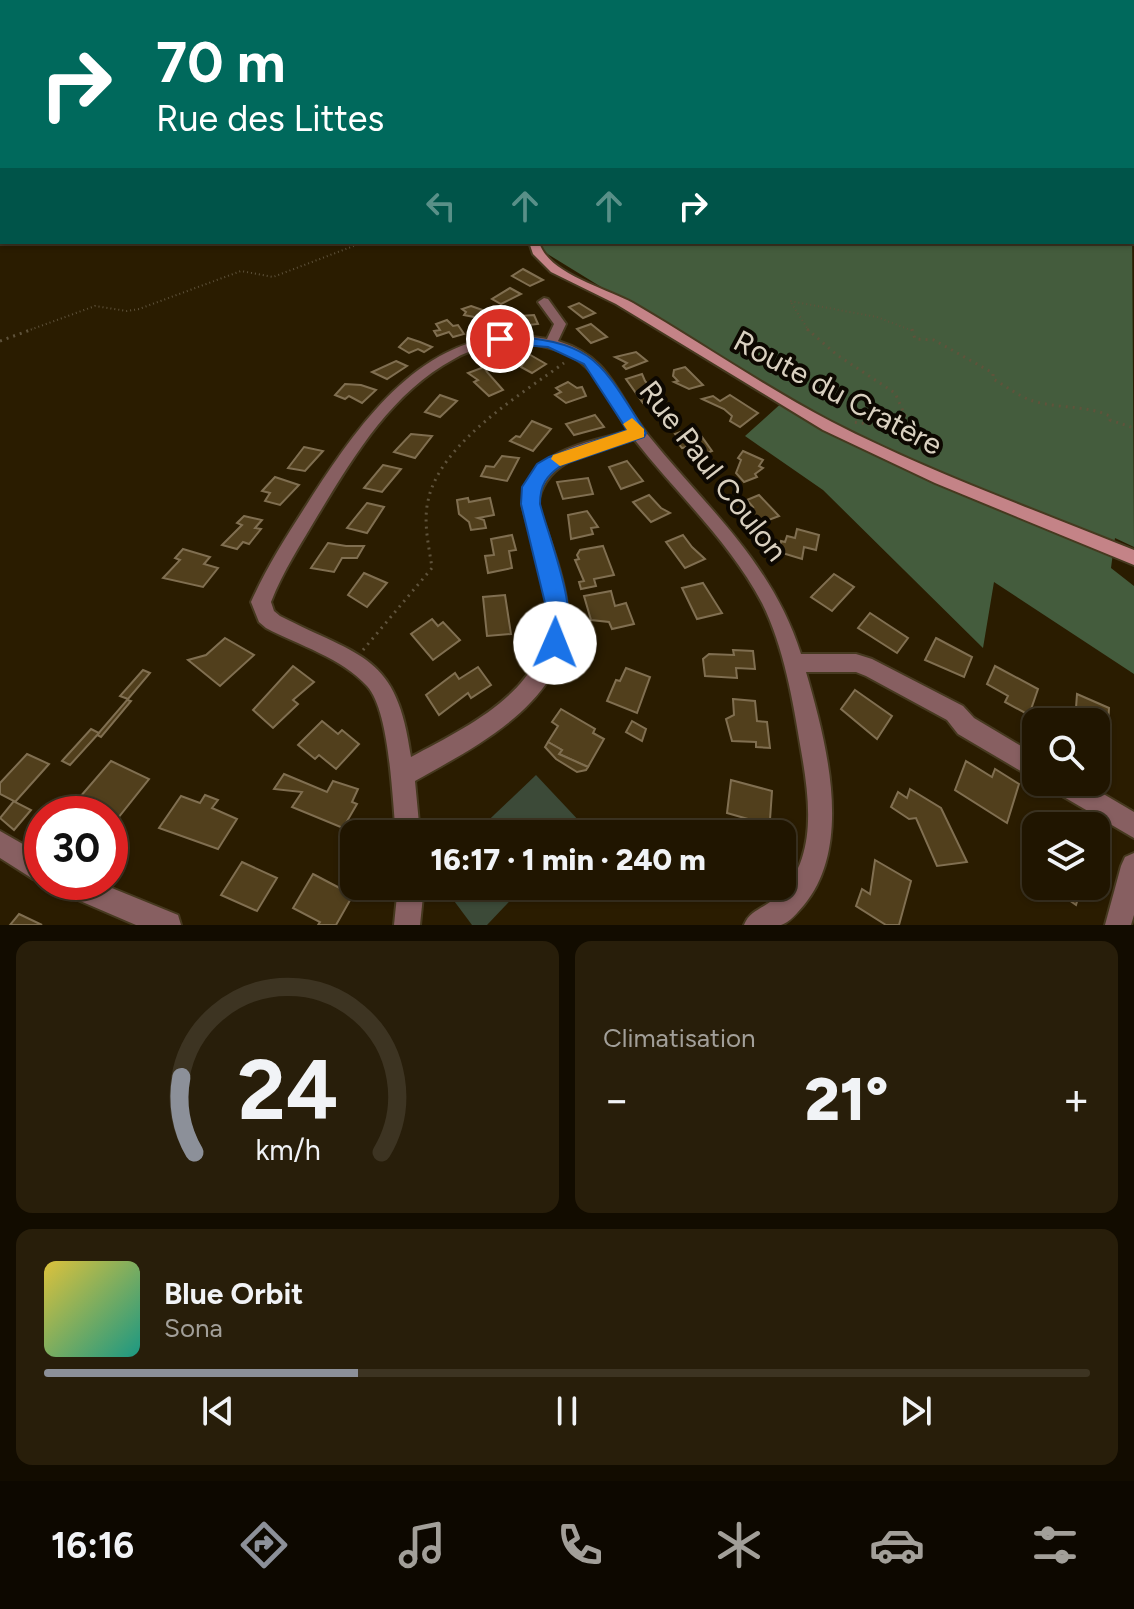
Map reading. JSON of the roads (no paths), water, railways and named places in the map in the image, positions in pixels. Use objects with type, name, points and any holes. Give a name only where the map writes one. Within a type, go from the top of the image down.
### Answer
[{"type":"main road","name":"Route du Cratère","points":[[534,244],[538,258],[551,268],[618,299],[812,417],[924,471],[1134,558]]},
{"type":"street","points":[[544,302],[560,324],[551,343]]},
{"type":"street","name":"Rue Paul Coulon","points":[[406,820],[388,702],[377,681],[352,663],[273,622],[266,616],[261,602],[349,452],[393,401],[432,365],[463,348],[487,342],[514,339],[551,343],[577,353],[595,366],[638,433],[754,574],[777,613],[795,663],[814,774],[818,846],[804,885],[777,915],[757,925]]},
{"type":"street","points":[[400,776],[510,708],[547,665],[558,629],[557,607],[530,504],[531,487],[536,478],[556,461],[638,433]]},
{"type":"street","points":[[795,663],[856,663],[872,668],[955,713],[966,726],[1022,760]]},
{"type":"street","points":[[1084,796],[1134,826]]},
{"type":"street","points":[[0,844],[24,859]]},
{"type":"street","points":[[1118,925],[1134,866]]},
{"type":"street","points":[[109,900],[168,925]]},
{"type":"street","points":[[407,925],[410,900]]}]
